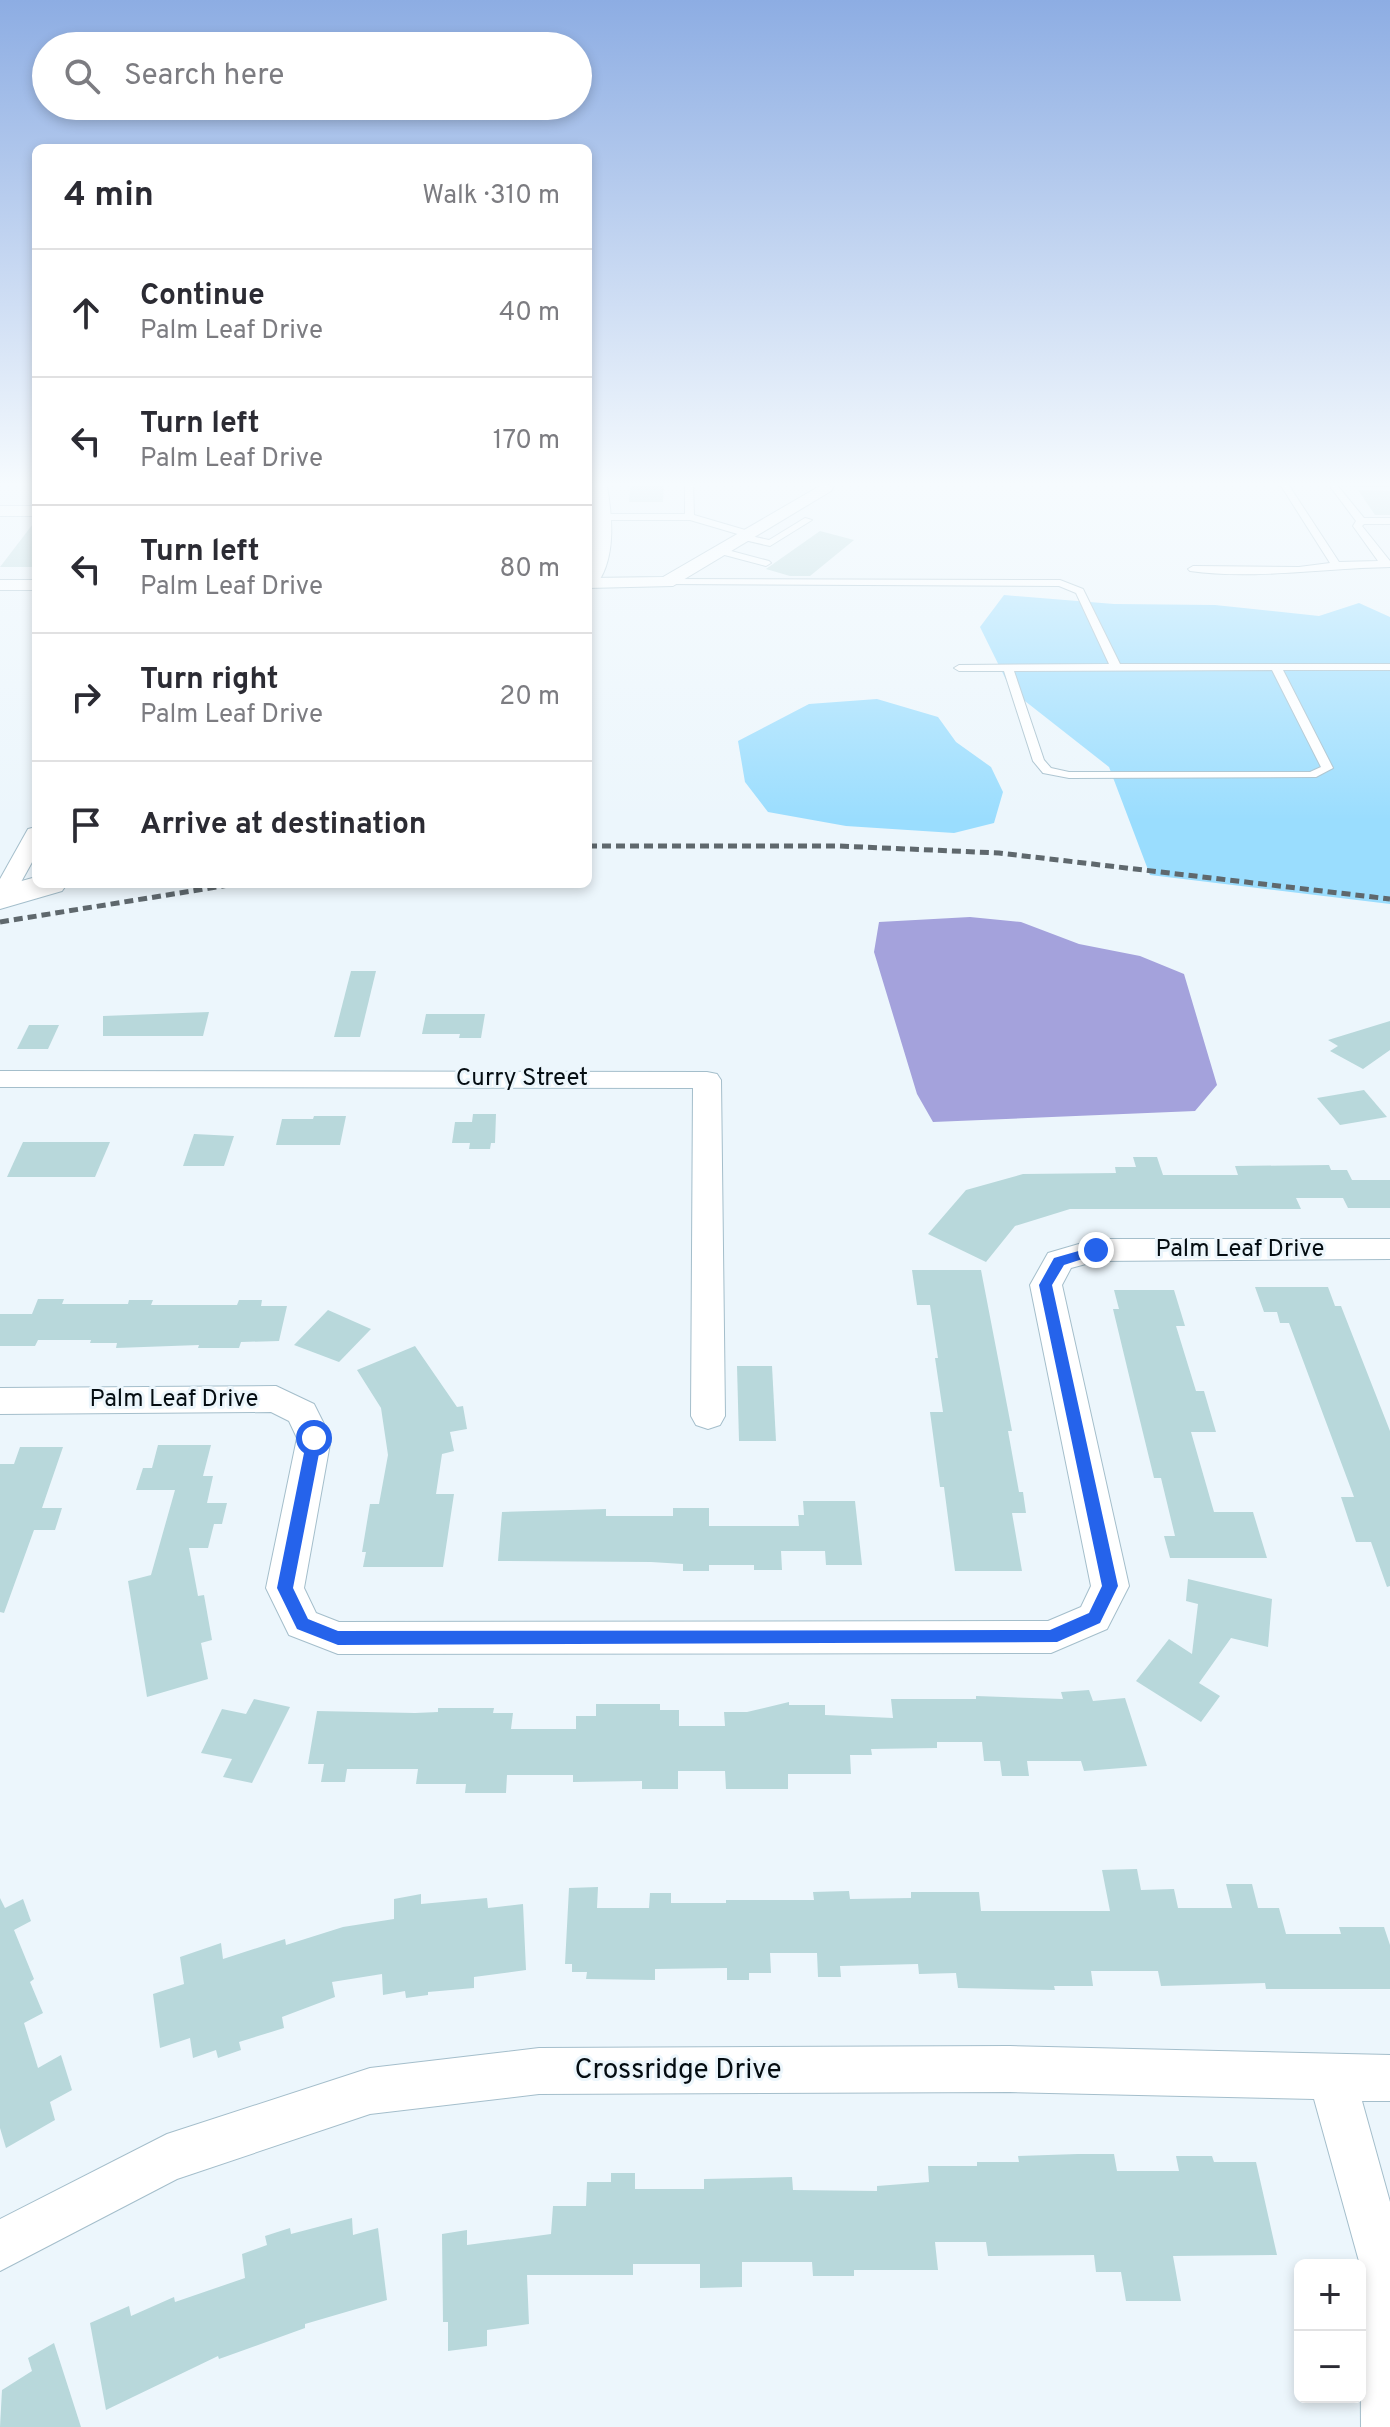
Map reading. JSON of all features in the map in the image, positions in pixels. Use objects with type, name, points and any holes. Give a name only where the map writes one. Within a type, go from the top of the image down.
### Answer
[{"type":"main road","points":[[1,898],[36,888]]},
{"type":"street","points":[[1,898],[32,841]]},
{"type":"street","name":"Curry Street","points":[[0,1079],[707,1080],[708,1416]]},
{"type":"street","name":"Palm Leaf Drive","points":[[0,1401],[276,1399],[302,1413],[314,1438],[285,1588],[302,1624],[338,1638],[1051,1637],[1094,1618],[1110,1586],[1046,1285],[1059,1261],[1096,1250],[1387,1255]]},
{"type":"street","name":"Crossridge Drive","points":[[0,2246],[167,2158],[370,2091],[539,2071],[1010,2069],[1390,2078]]},
{"type":"street","points":[[1332,2078],[1383,2266],[1388,2427]]},
{"type":"lane","points":[[1082,594],[1116,667]]},
{"type":"lane","points":[[1008,668],[1039,761],[1047,771],[1069,775],[1312,775],[1327,768],[1276,667]]},
{"type":"lane","points":[[959,668],[1390,667]]},
{"type":"shaded area","points":[[1004,595],[1114,604],[1215,605],[1319,616],[1359,603],[1390,617],[1390,904],[1150,875],[1109,767],[1011,690],[980,627]]},
{"type":"shaded area","points":[[877,699],[938,717],[956,742],[991,767],[1003,792],[994,823],[954,833],[846,826],[768,812],[745,782],[738,741],[809,704]]},
{"type":"shaded area","points":[[970,917],[1021,922],[1079,944],[1140,956],[1184,974],[1217,1085],[1195,1111],[933,1122],[917,1094],[874,952],[879,922]]},
{"type":"building","points":[[351,971],[376,971],[360,1037],[334,1037]]},
{"type":"building","points":[[209,1012],[203,1036],[103,1036],[103,1016]]},
{"type":"building","points":[[426,1014],[485,1014],[481,1038],[459,1038],[460,1034],[422,1034]]},
{"type":"building","points":[[1390,1021],[1390,1050],[1363,1069],[1330,1051],[1338,1046],[1328,1040]]},
{"type":"building","points":[[29,1025],[59,1025],[48,1049],[17,1049]]},
{"type":"building","points":[[1364,1090],[1387,1117],[1340,1125],[1317,1098]]},
{"type":"building","points":[[473,1114],[496,1114],[495,1143],[491,1143],[490,1149],[469,1149],[470,1143],[452,1143],[455,1122],[472,1122]]},
{"type":"building","points":[[314,1116],[346,1116],[340,1145],[276,1145],[282,1119],[313,1119]]},
{"type":"building","points":[[194,1134],[234,1136],[224,1166],[183,1166]]},
{"type":"building","points":[[23,1142],[110,1142],[95,1177],[7,1177]]},
{"type":"building","points":[[1133,1157],[1157,1157],[1163,1175],[1238,1175],[1235,1166],[1329,1165],[1331,1170],[1347,1170],[1352,1180],[1390,1180],[1390,1208],[1348,1208],[1343,1198],[1296,1198],[1301,1209],[1070,1209],[1015,1226],[986,1262],[928,1234],[966,1190],[1023,1174],[1116,1173],[1115,1167],[1136,1167]]},
{"type":"building","points":[[912,1270],[981,1270],[1012,1431],[1008,1431],[1019,1492],[1023,1492],[1026,1513],[1012,1513],[1022,1571],[955,1571],[930,1412],[943,1412],[935,1358],[938,1358],[930,1305],[917,1305]]},
{"type":"building","points":[[1255,1287],[1328,1287],[1335,1306],[1341,1306],[1390,1431],[1390,1586],[1387,1587],[1371,1542],[1356,1542],[1341,1497],[1354,1497],[1289,1323],[1280,1323],[1277,1312],[1264,1312]]},
{"type":"building","points":[[1114,1290],[1174,1290],[1185,1326],[1176,1326],[1196,1391],[1204,1391],[1216,1432],[1191,1432],[1214,1512],[1253,1512],[1267,1558],[1170,1558],[1164,1536],[1175,1536],[1161,1478],[1154,1478],[1113,1309],[1119,1309]]},
{"type":"building","points":[[38,1299],[64,1299],[62,1304],[128,1304],[129,1300],[153,1300],[151,1305],[237,1305],[239,1300],[262,1300],[261,1306],[287,1306],[279,1341],[241,1342],[239,1348],[198,1348],[199,1345],[116,1348],[117,1343],[90,1343],[91,1340],[38,1340],[35,1346],[0,1346],[0,1314],[32,1314]]},
{"type":"building","points":[[328,1310],[371,1329],[339,1362],[294,1345]]},
{"type":"building","points":[[415,1346],[457,1407],[463,1406],[467,1429],[450,1432],[454,1451],[442,1454],[436,1494],[454,1494],[443,1567],[363,1567],[366,1552],[362,1552],[370,1504],[379,1504],[388,1455],[381,1408],[357,1370]]},
{"type":"building","points":[[737,1366],[772,1366],[776,1441],[739,1441]]},
{"type":"building","points":[[158,1445],[211,1445],[203,1476],[213,1476],[207,1503],[227,1503],[222,1524],[214,1524],[208,1548],[189,1548],[198,1596],[204,1595],[212,1640],[201,1643],[208,1679],[147,1697],[128,1581],[151,1575],[175,1490],[136,1490],[143,1468],[152,1468]]},
{"type":"building","points":[[20,1447],[63,1447],[42,1508],[62,1508],[55,1530],[34,1530],[4,1613],[0,1612],[0,1464],[14,1464]]},
{"type":"building","points":[[803,1501],[855,1501],[862,1565],[826,1565],[825,1551],[781,1551],[782,1570],[754,1570],[754,1565],[709,1565],[709,1571],[683,1571],[683,1564],[651,1562],[498,1561],[502,1512],[606,1509],[606,1516],[673,1516],[673,1508],[709,1508],[709,1526],[799,1526],[798,1515],[804,1515]]},
{"type":"building","points":[[1188,1579],[1272,1599],[1268,1647],[1231,1638],[1199,1683],[1220,1696],[1201,1722],[1136,1681],[1169,1639],[1192,1654],[1198,1604],[1186,1601]]},
{"type":"building","points":[[1089,1690],[1093,1701],[1125,1698],[1147,1766],[1084,1771],[1081,1761],[1027,1761],[1029,1776],[1002,1776],[1000,1761],[984,1761],[982,1742],[937,1742],[937,1748],[871,1749],[872,1755],[850,1755],[851,1774],[788,1774],[788,1789],[726,1789],[725,1771],[678,1771],[678,1789],[642,1789],[642,1781],[573,1782],[573,1775],[507,1775],[506,1793],[465,1793],[466,1784],[416,1784],[418,1769],[347,1769],[345,1782],[321,1782],[324,1764],[308,1764],[317,1711],[415,1713],[438,1712],[438,1708],[494,1708],[493,1713],[513,1713],[511,1729],[576,1729],[576,1716],[596,1716],[596,1704],[660,1704],[660,1710],[679,1710],[679,1726],[725,1726],[724,1712],[747,1712],[789,1702],[789,1705],[825,1705],[825,1715],[893,1718],[891,1699],[976,1699],[976,1696],[1063,1699],[1061,1692]]},
{"type":"building","points":[[254,1699],[290,1707],[252,1783],[223,1777],[232,1759],[201,1753],[222,1709],[246,1714]]},
{"type":"building","points":[[1137,1869],[1141,1890],[1174,1889],[1178,1908],[1232,1908],[1226,1884],[1252,1884],[1258,1908],[1279,1908],[1286,1934],[1341,1934],[1339,1927],[1384,1927],[1390,1945],[1390,1989],[1266,1989],[1265,1983],[1161,1986],[1158,1971],[1091,1971],[1093,1986],[1054,1986],[1055,1990],[958,1988],[956,1973],[919,1974],[918,1964],[840,1966],[841,1977],[818,1977],[817,1953],[770,1953],[771,1973],[749,1973],[749,1980],[727,1980],[727,1968],[655,1969],[655,1980],[586,1979],[587,1972],[572,1972],[572,1964],[565,1964],[569,1888],[598,1887],[597,1908],[649,1908],[650,1893],[671,1893],[671,1903],[726,1903],[726,1900],[814,1900],[813,1892],[849,1891],[850,1899],[911,1898],[911,1892],[979,1892],[981,1911],[1110,1911],[1102,1870]]},
{"type":"building","points":[[421,1894],[421,1904],[487,1898],[488,1908],[523,1904],[526,1970],[474,1977],[474,1988],[428,1992],[428,1995],[406,1998],[405,1991],[383,1995],[382,1974],[332,1982],[335,1997],[282,2017],[284,2028],[239,2042],[241,2050],[218,2058],[216,2050],[193,2058],[190,2038],[160,2048],[153,1994],[184,1984],[180,1957],[221,1943],[223,1959],[285,1939],[286,1945],[343,1927],[394,1919],[394,1899]]},
{"type":"building","points":[[0,1898],[5,1908],[23,1899],[31,1921],[14,1930],[34,1979],[30,1982],[43,2013],[24,2023],[38,2068],[61,2055],[72,2090],[50,2102],[55,2120],[6,2148],[0,2128]]},
{"type":"building","points":[[1114,2154],[1117,2171],[1179,2171],[1176,2156],[1212,2156],[1214,2162],[1256,2162],[1277,2255],[1173,2256],[1181,2301],[1126,2301],[1121,2272],[1096,2272],[1094,2255],[988,2256],[986,2242],[935,2242],[938,2270],[854,2270],[854,2276],[813,2276],[812,2262],[742,2262],[742,2287],[700,2288],[700,2264],[633,2264],[633,2275],[527,2275],[529,2324],[487,2330],[487,2346],[448,2351],[448,2322],[443,2322],[442,2234],[467,2230],[467,2245],[551,2234],[553,2206],[586,2206],[587,2182],[611,2182],[611,2173],[635,2173],[635,2189],[704,2189],[704,2179],[792,2177],[793,2190],[877,2191],[877,2186],[929,2182],[928,2166],[977,2166],[977,2162],[1019,2162],[1018,2156]]},
{"type":"building","points":[[352,2218],[353,2235],[378,2228],[387,2300],[305,2324],[305,2328],[219,2359],[218,2356],[106,2410],[90,2323],[129,2306],[131,2316],[174,2297],[175,2302],[245,2278],[242,2254],[267,2245],[265,2236],[290,2228],[291,2234]]},
{"type":"building","points":[[54,2343],[81,2427],[0,2427],[2,2390],[32,2371],[28,2358]]},
{"type":"railway","points":[[592,846],[839,846],[999,853],[1390,899]]},
{"type":"railway","points":[[0,922],[210,888]]},
{"type":"route","points":[[314,1438],[285,1588],[302,1624],[338,1638],[1051,1637],[1094,1618],[1110,1586],[1046,1285],[1059,1261],[1096,1250]]}]
